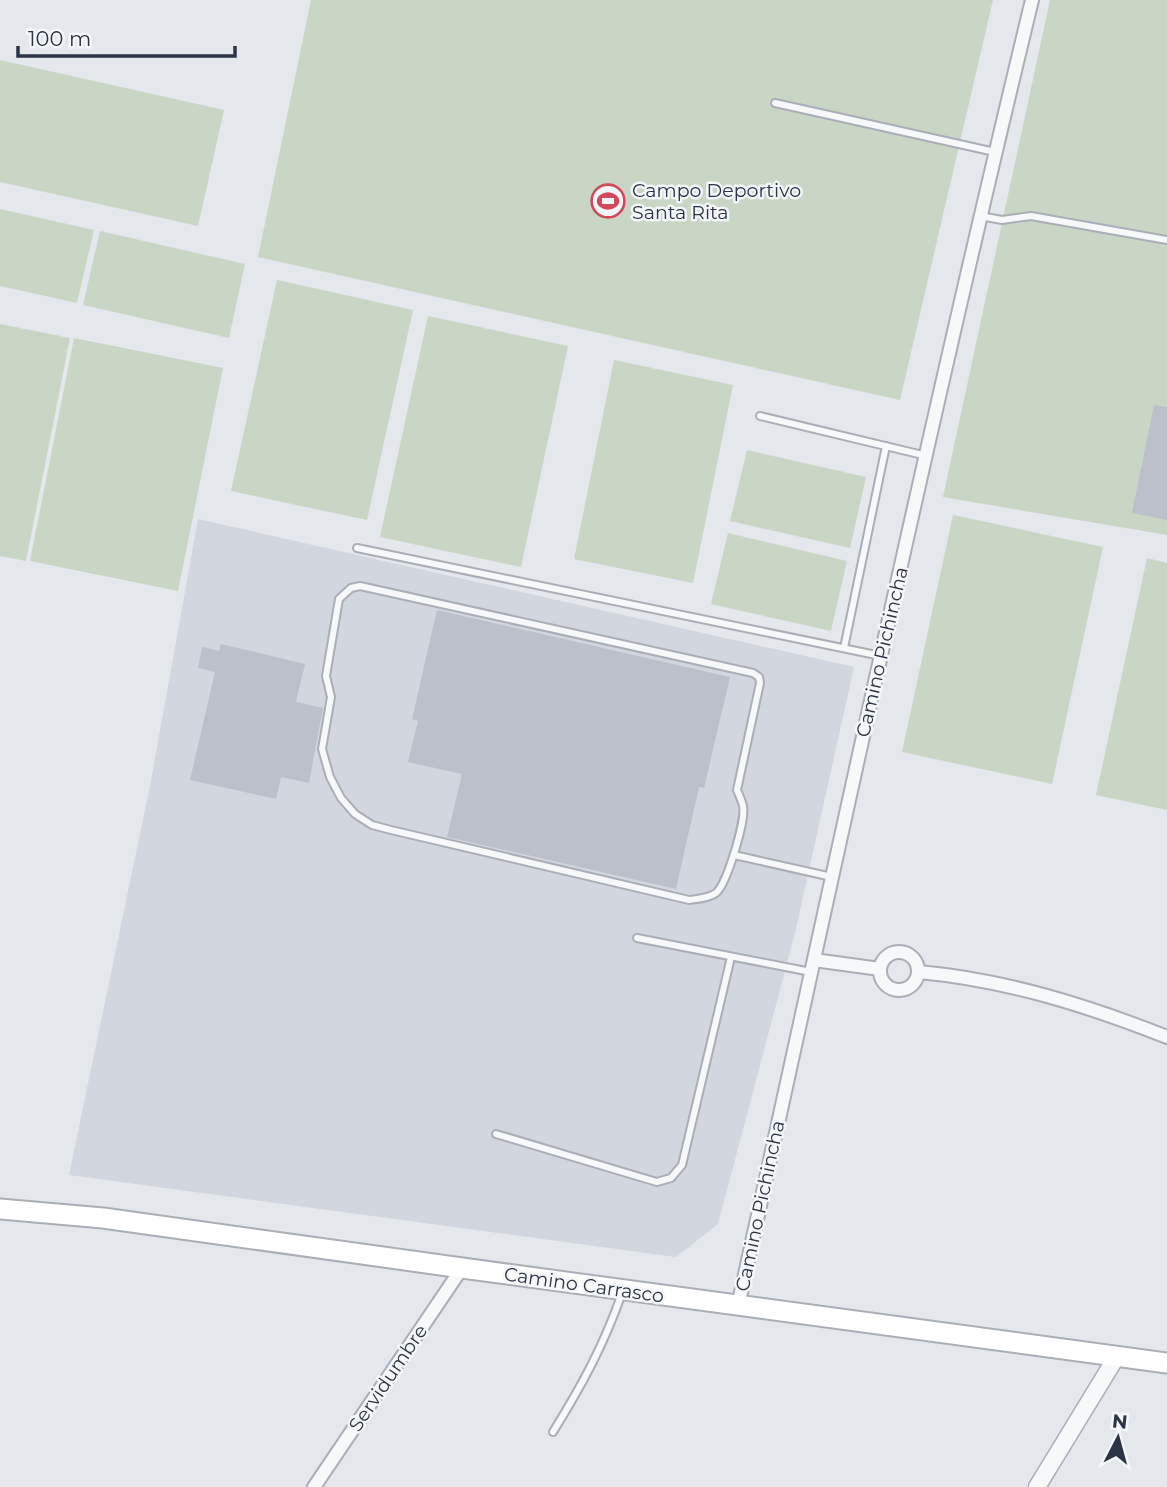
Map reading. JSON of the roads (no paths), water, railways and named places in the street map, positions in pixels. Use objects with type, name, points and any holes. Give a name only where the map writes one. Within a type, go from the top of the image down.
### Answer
[{"type":"main road","name":"Camino Carrasco","points":[[0,1209],[103,1218],[1167,1363]]},
{"type":"street","name":"Camino Pichincha","points":[[738,1306],[881,656],[1031,0]]},
{"type":"street","points":[[895,952],[907,953],[916,961],[919,972],[914,984],[904,990],[891,989],[882,981],[880,969],[885,958],[895,952]]},
{"type":"street","points":[[813,966],[880,969]]},
{"type":"street","points":[[919,972],[999,983],[1051,996],[1106,1013],[1167,1037]]},
{"type":"street","name":"Servidumbre","points":[[314,1487],[462,1268]]},
{"type":"street","points":[[1037,1487],[1117,1356]]},
{"type":"lane","points":[[775,103],[995,152]]},
{"type":"lane","points":[[980,216],[1002,220],[1031,216],[1167,240]]},
{"type":"lane","points":[[760,416],[927,456]]},
{"type":"lane","points":[[844,648],[886,446]]},
{"type":"lane","points":[[357,548],[881,656]]},
{"type":"lane","points":[[371,587],[753,673],[759,677],[760,684],[737,790],[744,807],[734,855],[727,876],[716,893],[689,900],[391,830],[372,825],[355,814],[341,798],[330,776],[322,749],[331,697],[326,676],[339,598],[351,588],[371,587]]},
{"type":"lane","points":[[734,855],[832,877]]},
{"type":"lane","points":[[637,938],[731,957],[813,966]]},
{"type":"lane","points":[[496,1133],[657,1182],[671,1178],[682,1165],[731,957]]},
{"type":"lane","points":[[553,1432],[595,1361],[609,1332],[623,1290]]},
{"type":"place","name":"Campo Deportivo Santa Rita","points":[[608,201]]}]
